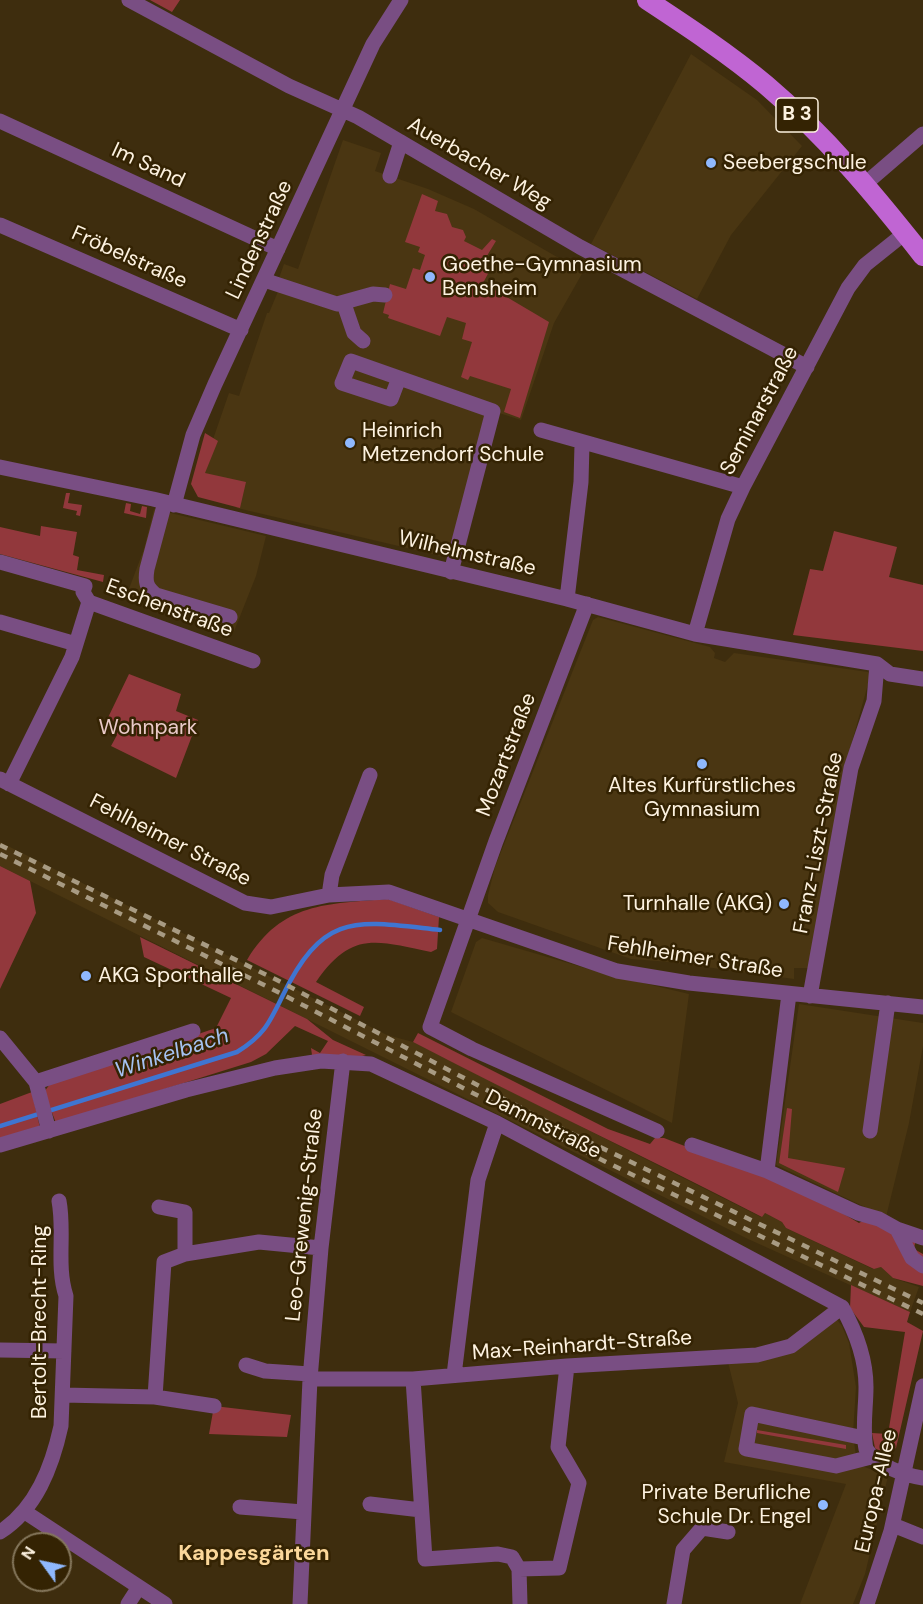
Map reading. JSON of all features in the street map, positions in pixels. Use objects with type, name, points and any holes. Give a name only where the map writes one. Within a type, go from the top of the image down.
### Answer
[{"type":"main road","name":"B 3","points":[[647,0],[706,39],[766,86],[816,132],[865,184],[923,256]]},
{"type":"street","name":"Auerbacher Weg","points":[[129,0],[288,86],[343,111],[401,142],[580,247],[807,367]]},
{"type":"street","name":"Lindenstraße","points":[[230,617],[156,595],[148,589],[145,580],[147,569],[193,435],[373,44],[401,0]]},
{"type":"street","name":"Im Sand","points":[[0,121],[278,249]]},
{"type":"street","points":[[865,184],[923,134]]},
{"type":"street","points":[[390,176],[401,142]]},
{"type":"street","name":"Fröbelstraße","points":[[0,225],[241,330]]},
{"type":"street","name":"Seminarstraße","points":[[695,634],[728,519],[743,487],[848,288],[865,265],[905,233]]},
{"type":"street","points":[[264,280],[336,304],[373,294],[385,295]]},
{"type":"street","points":[[344,303],[354,333],[363,341]]},
{"type":"street","points":[[399,378],[493,411],[451,572]]},
{"type":"street","points":[[541,430],[582,444],[627,453],[743,487]]},
{"type":"street","points":[[567,599],[581,482],[582,444]]},
{"type":"street","name":"Wilhelmstraße","points":[[0,466],[567,599],[695,634],[877,664],[890,674],[923,679]]},
{"type":"street","points":[[0,562],[85,586],[83,592],[89,602]]},
{"type":"street","name":"Eschenstraße","points":[[5,781],[72,657],[89,602],[253,661]]},
{"type":"street","name":"Mozartstraße","points":[[587,604],[496,841],[430,1027],[472,1049],[657,1131]]},
{"type":"street","points":[[0,622],[76,644]]},
{"type":"street","name":"Franz-Liszt-Straße","points":[[810,996],[851,768],[874,701],[877,664]]},
{"type":"street","points":[[329,896],[332,875],[369,776]]},
{"type":"street","name":"Fehlheimer Straße","points":[[5,781],[245,903],[271,907],[329,896],[389,892],[469,922],[617,971],[789,994],[923,1007]]},
{"type":"street","points":[[767,1170],[789,994]]},
{"type":"street","points":[[870,1131],[888,1003]]},
{"type":"street","points":[[36,1082],[193,1031]]},
{"type":"street","points":[[0,1038],[36,1082],[48,1127]]},
{"type":"street","name":"Dammstraße","points":[[0,1145],[48,1127],[266,1070],[321,1061],[371,1064],[497,1124],[842,1307]]},
{"type":"street","name":"Leo-Grewenig-Straße","points":[[300,1604],[310,1377],[321,1248],[343,1061]]},
{"type":"street","points":[[454,1375],[478,1180],[492,1131],[497,1124]]},
{"type":"street","points":[[692,1145],[767,1170],[897,1229],[923,1238]]},
{"type":"street","name":"Bertolt-Brecht-Ring","points":[[0,1532],[25,1512],[38,1492],[57,1446],[61,1426],[66,1296],[62,1283],[63,1226],[59,1201]]},
{"type":"street","points":[[159,1208],[185,1212],[185,1254]]},
{"type":"street","points":[[897,1229],[912,1258],[923,1266]]},
{"type":"street","points":[[155,1397],[165,1262],[185,1254],[259,1242],[321,1248]]},
{"type":"street","points":[[842,1307],[856,1331],[862,1355],[866,1385],[864,1438],[866,1449],[871,1457],[903,1474],[923,1478]]},
{"type":"street","name":"Max-Reinhardt-Straße","points":[[310,1377],[413,1379],[567,1366],[757,1355],[791,1346],[842,1307]]},
{"type":"street","points":[[0,1350],[64,1351]]},
{"type":"street","points":[[246,1365],[265,1371],[310,1377]]},
{"type":"street","points":[[519,1569],[559,1568],[562,1557],[579,1483],[558,1447],[567,1366]]},
{"type":"street","points":[[413,1379],[425,1559],[498,1554],[512,1557],[519,1569],[520,1604]]},
{"type":"street","name":"Europa-Allee","points":[[867,1604],[892,1524],[923,1386]]},
{"type":"street","points":[[63,1395],[155,1397],[214,1406]]},
{"type":"street","points":[[864,1438],[752,1414],[746,1449],[836,1466],[871,1457]]},
{"type":"street","points":[[370,1504],[421,1510]]},
{"type":"street","points":[[240,1507],[303,1512]]},
{"type":"street","points":[[25,1512],[165,1604]]},
{"type":"street","points":[[892,1524],[923,1537]]},
{"type":"street","points":[[674,1604],[683,1550],[702,1528],[728,1532]]},
{"type":"street","points":[[128,1604],[139,1587]]},
{"type":"shaded area","name":"Seebergschule","points":[[691,54],[757,100],[802,146],[731,235],[697,299],[591,244]]},
{"type":"shaded area","points":[[343,140],[381,153],[375,171],[428,189],[474,209],[583,272],[554,323],[521,420],[496,412],[458,560],[237,508],[201,474],[229,393],[239,396],[267,313],[279,289],[278,281],[284,264],[298,269]]},
{"type":"shaded area","points":[[154,509],[266,536],[256,576],[233,634],[127,594],[144,549]]},
{"type":"shaded area","name":"Altes Kurfürstliches Gymnasium","points":[[598,617],[710,647],[715,653],[714,658],[725,662],[734,653],[868,672],[870,677],[845,767],[812,968],[794,968],[794,979],[765,975],[765,970],[749,969],[749,973],[631,959],[498,912],[488,903],[495,867],[593,620]]},
{"type":"shaded area","points":[[0,842],[387,1035],[413,1042],[761,1217],[765,1213],[782,1222],[786,1228],[873,1269],[881,1267],[893,1278],[919,1287],[910,1312],[748,1239],[0,866]]},
{"type":"shaded area","points":[[482,938],[606,974],[689,994],[672,1123],[451,1012],[476,942]]},
{"type":"shaded area","points":[[799,1004],[923,1023],[923,1046],[909,1123],[886,1217],[776,1165]]},
{"type":"shaded area","points":[[830,1311],[842,1326],[849,1343],[856,1387],[853,1434],[857,1464],[888,1476],[865,1574],[853,1604],[800,1604],[846,1484],[724,1462],[738,1403],[727,1358],[788,1341]]},
{"type":"green space","points":[[150,0],[180,0],[172,12]]},
{"type":"green space","points":[[422,194],[438,201],[435,211],[447,214],[452,227],[463,230],[466,237],[464,241],[482,250],[492,239],[496,241],[482,264],[490,270],[483,283],[549,322],[520,418],[504,412],[511,389],[470,376],[468,380],[461,377],[472,342],[462,339],[466,323],[447,317],[440,336],[388,318],[389,315],[383,313],[390,284],[406,289],[413,268],[420,270],[425,255],[418,252],[420,247],[405,242]]},
{"type":"green space","points":[[205,433],[218,441],[205,473],[246,482],[240,508],[198,497],[191,484]]},
{"type":"green space","points":[[66,493],[70,493],[68,503],[82,505],[80,516],[76,515],[77,511],[63,508]]},
{"type":"green space","points":[[126,503],[131,504],[130,511],[140,514],[142,506],[147,507],[146,518],[124,513]]},
{"type":"green space","points":[[41,526],[77,532],[73,555],[79,557],[77,570],[104,575],[103,582],[0,554],[0,527],[40,536]]},
{"type":"green space","points":[[834,531],[897,547],[889,577],[923,585],[923,651],[793,635],[810,569],[823,571]]},
{"type":"green space","name":"Wohnpark","points":[[129,674],[181,694],[176,711],[198,720],[176,778],[111,746],[117,735],[103,728]]},
{"type":"green space","points":[[0,866],[30,881],[36,913],[0,989]]},
{"type":"green space","points":[[388,899],[439,917],[437,949],[431,952],[395,945],[366,943],[341,954],[316,982],[364,1007],[360,1016],[247,960],[275,927],[291,917],[326,905]]},
{"type":"green space","points":[[140,937],[307,1019],[333,1040],[366,1055],[343,1061],[313,1062],[311,1048],[320,1053],[328,1041],[295,1026],[266,1054],[251,1062],[56,1123],[44,1092],[50,1084],[216,1028],[231,998],[144,957]]},
{"type":"green space","points":[[418,1033],[608,1129],[650,1144],[655,1138],[664,1138],[788,1187],[859,1223],[866,1219],[916,1238],[914,1249],[923,1254],[923,1286],[893,1278],[881,1267],[874,1269],[786,1228],[782,1222],[765,1213],[762,1217],[500,1086],[413,1042]]},
{"type":"green space","points":[[32,1092],[40,1128],[0,1142],[0,1104]]},
{"type":"green space","points":[[787,1108],[792,1109],[788,1158],[845,1168],[838,1192],[779,1163]]},
{"type":"green space","points":[[851,1285],[910,1312],[907,1322],[923,1331],[896,1448],[888,1453],[875,1448],[872,1433],[888,1434],[905,1332],[864,1327],[850,1308]]},
{"type":"green space","points":[[214,1406],[291,1415],[287,1437],[209,1434]]},
{"type":"green space","points":[[757,1430],[846,1445],[846,1449],[757,1433]]},
{"type":"waterway","name":"Winkelbach","points":[[0,1126],[237,1052],[264,1029],[297,969],[313,949],[329,935],[346,927],[386,924],[440,930]]},
{"type":"railway","points":[[0,845],[275,979],[546,1121],[923,1303]]},
{"type":"railway","points":[[0,854],[270,988],[606,1162],[923,1314]]},
{"type":"place","name":"Seebergschule","points":[[711,163]]},
{"type":"place","name":"Goethe-Gymnasium Bensheim","points":[[430,277]]},
{"type":"place","name":"Heinrich Metzendorf Schule","points":[[350,443]]},
{"type":"place","name":"Altes Kurfürstliches Gymnasium","points":[[702,764]]},
{"type":"place","name":"Turnhalle (AKG)","points":[[784,904]]},
{"type":"place","name":"AKG Sporthalle","points":[[86,976]]},
{"type":"place","name":"Private Berufliche Schule Dr. Engel","points":[[823,1505]]},
{"type":"district","name":"Kappesgärten","points":[[254,1554]]}]
